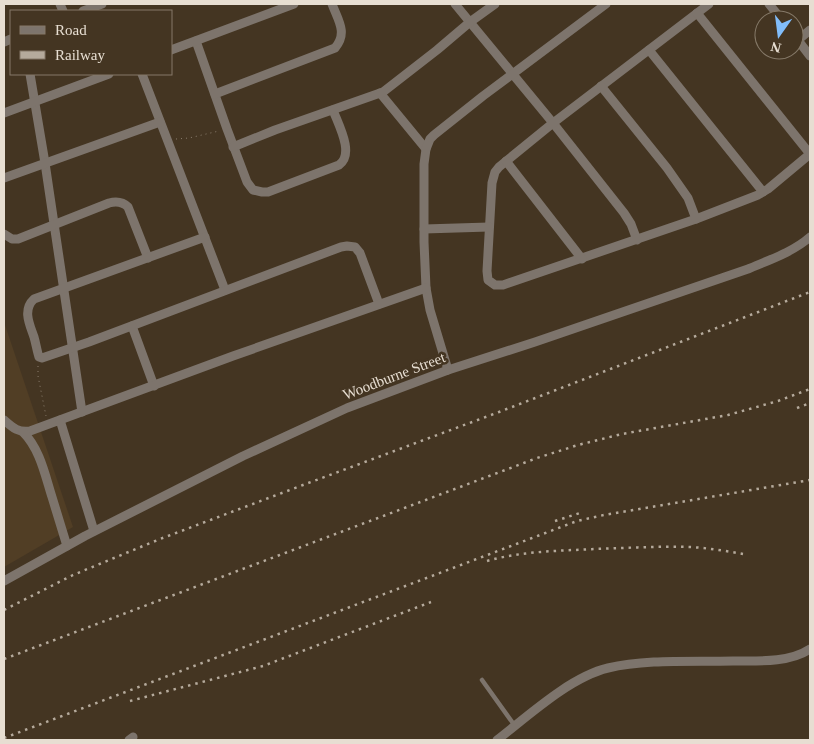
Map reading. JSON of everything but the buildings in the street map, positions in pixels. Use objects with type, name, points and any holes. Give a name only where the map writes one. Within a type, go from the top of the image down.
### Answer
[{"type":"street","points":[[86,10],[102,4]]},
{"type":"street","points":[[172,50],[294,4]]},
{"type":"street","points":[[216,94],[336,48],[342,38],[342,31],[332,4]]},
{"type":"street","points":[[455,4],[624,213],[631,224],[637,240]]},
{"type":"street","points":[[233,147],[388,89],[495,4]]},
{"type":"street","points":[[448,370],[430,310],[426,288],[424,164],[426,149],[430,139],[606,4]]},
{"type":"street","points":[[697,13],[810,154],[763,192],[696,219],[503,285],[495,285],[488,280],[489,227],[493,178],[499,167],[553,123],[601,86],[649,50],[697,13],[709,4]]},
{"type":"street","points":[[196,41],[233,147],[247,182],[253,190],[268,192],[343,162],[346,154],[345,144],[333,110]]},
{"type":"street","points":[[649,50],[763,192]]},
{"type":"street","points":[[30,75],[82,412]]},
{"type":"street","points":[[4,113],[90,77],[103,75]]},
{"type":"street","points":[[142,75],[225,290]]},
{"type":"street","points":[[601,86],[667,168],[688,198],[696,219]]},
{"type":"street","points":[[380,93],[426,149]]},
{"type":"street","points":[[4,178],[160,122]]},
{"type":"street","points":[[506,161],[582,259]]},
{"type":"street","points":[[4,234],[12,239],[18,239],[109,203],[123,203],[128,207],[148,258]]},
{"type":"street","points":[[424,228],[489,227]]},
{"type":"street","points":[[204,237],[34,299],[28,306],[28,318],[39,357],[42,358],[72,348],[341,248],[352,247],[357,249],[379,304]]},
{"type":"street","name":"Woodburne Street","points":[[4,581],[94,531],[243,456],[348,408],[448,370],[536,342],[748,268],[794,248],[810,237]]},
{"type":"street","points":[[4,420],[17,431],[30,432],[426,288]]},
{"type":"street","points":[[132,326],[154,386]]},
{"type":"street","points":[[60,420],[94,531]]},
{"type":"street","points":[[23,432],[35,448],[42,465],[67,546]]},
{"type":"street","points":[[498,740],[543,703],[590,674],[607,668],[644,663],[781,659],[795,656],[810,648]]},
{"type":"lane","points":[[482,680],[515,726]]},
{"type":"path","points":[[167,139],[189,138],[227,129]]},
{"type":"path","points":[[39,357],[38,376],[48,425]]},
{"type":"shaded area","points":[[4,322],[73,527],[4,567]]},
{"type":"railway","points":[[4,610],[73,575],[160,539],[499,412],[810,292]]},
{"type":"railway","points":[[4,659],[537,458],[622,434],[728,415],[778,401],[810,389]]},
{"type":"railway","points":[[797,408],[810,403]]},
{"type":"railway","points":[[4,738],[577,521],[810,480]]},
{"type":"railway","points":[[555,521],[580,513]]},
{"type":"railway","points":[[487,561],[513,555],[540,552],[642,547],[690,547],[743,554]]},
{"type":"railway","points":[[130,701],[263,666],[431,602]]}]
